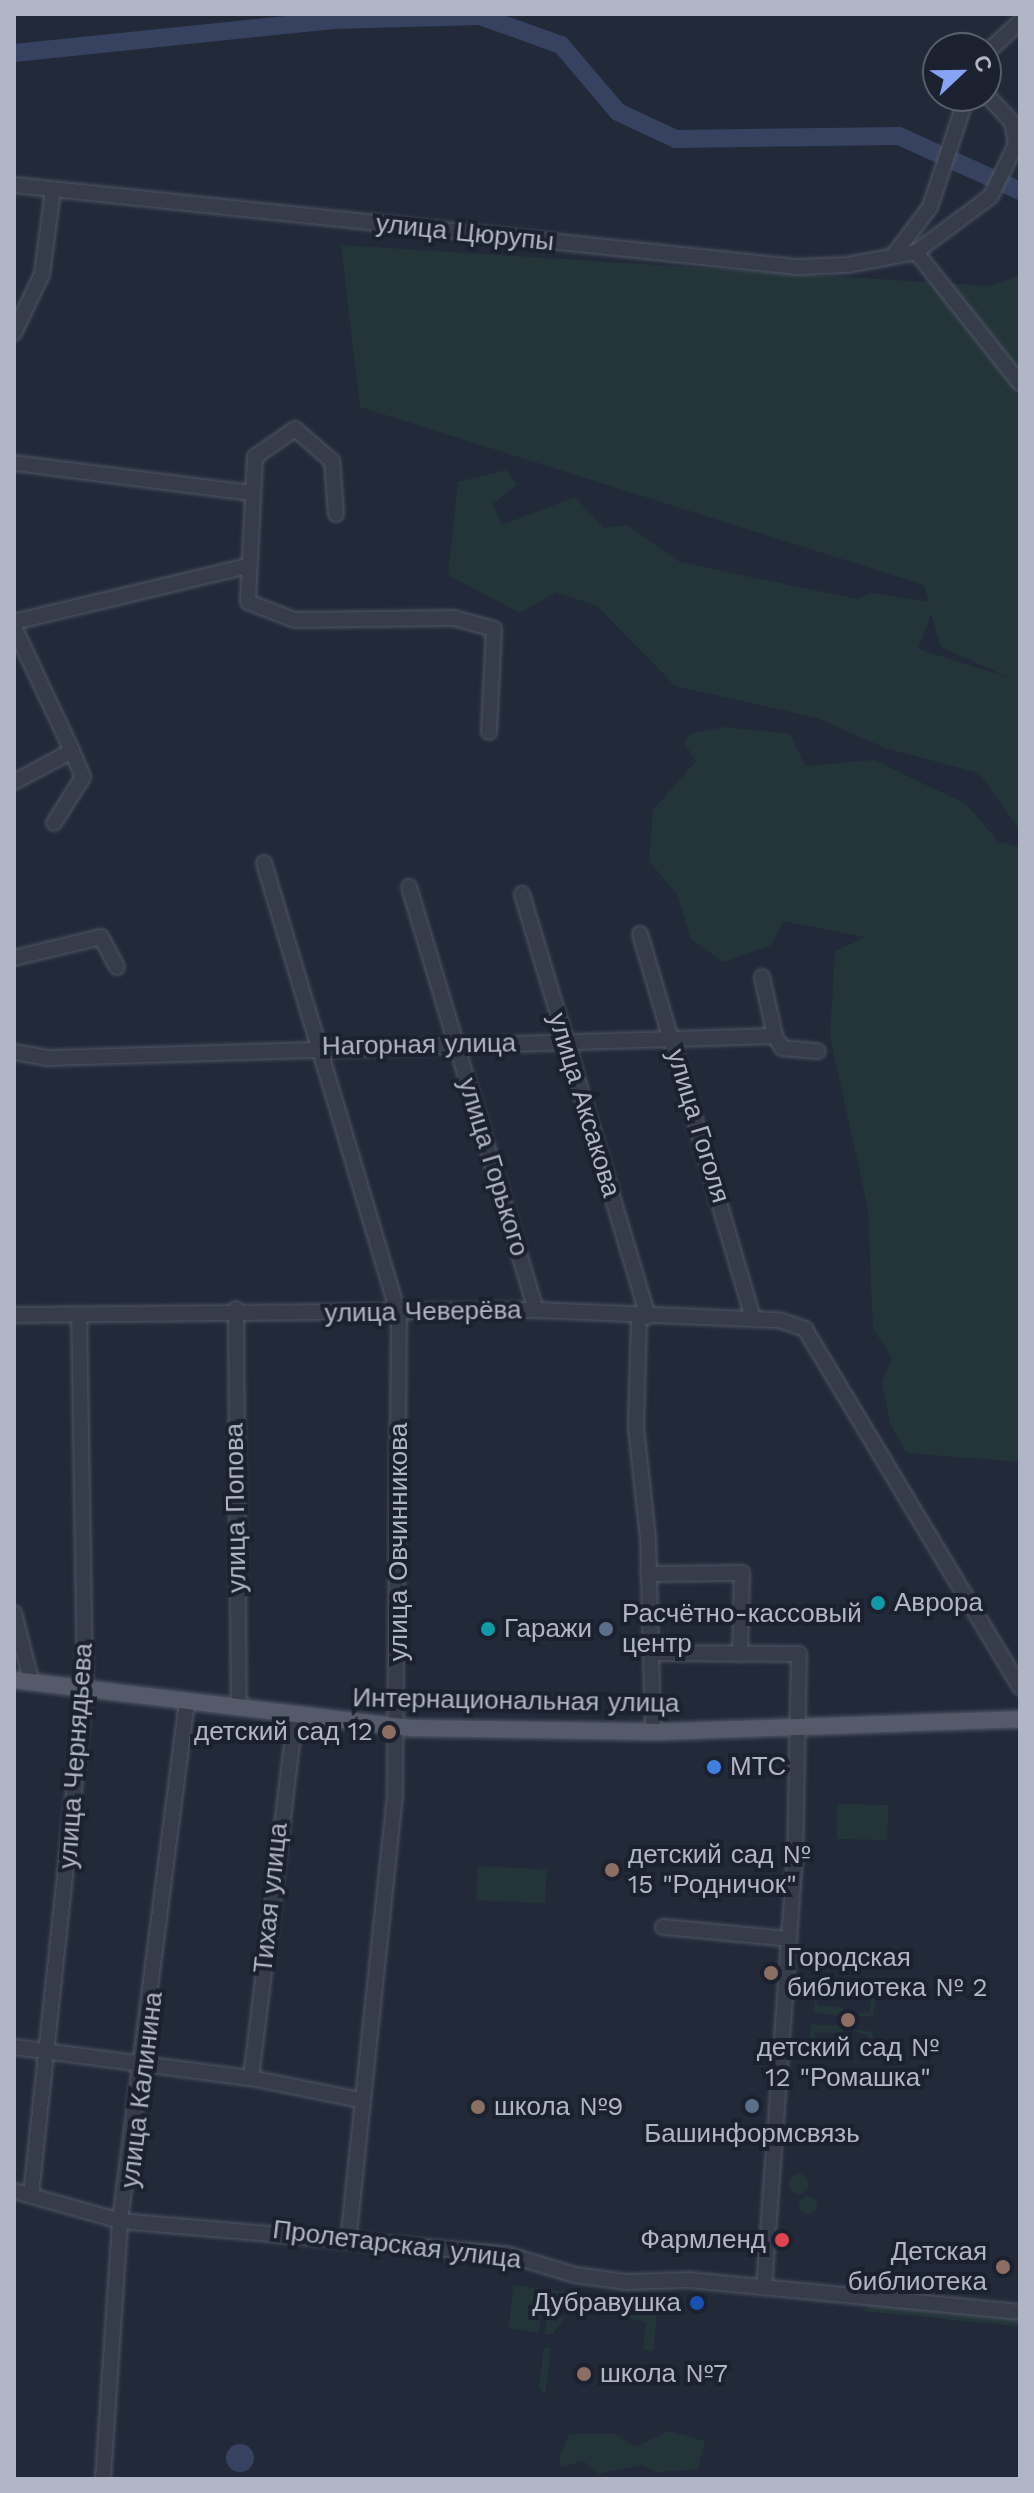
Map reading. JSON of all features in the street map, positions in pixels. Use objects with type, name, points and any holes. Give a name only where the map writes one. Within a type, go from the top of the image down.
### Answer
[{"type":"main road","name":"Интернациональная улица","points":[[23,1680],[239,1706],[295,1718],[398,1727],[653,1732],[795,1721],[1020,1719]]},
{"type":"street","points":[[1002,38],[1020,22]]},
{"type":"street","points":[[1002,111],[1012,122],[1016,144],[991,196],[916,252],[1020,383]]},
{"type":"street","points":[[893,256],[930,207],[962,112]]},
{"type":"street","name":"улица Цюрупы","points":[[14,185],[797,267],[916,252]]},
{"type":"street","points":[[14,333],[42,274],[53,190]]},
{"type":"street","points":[[336,514],[332,461],[295,429],[255,457],[250,493],[248,602],[273,615],[323,621],[454,618],[494,629],[489,732]]},
{"type":"street","points":[[14,463],[250,493]]},
{"type":"street","points":[[54,823],[83,777],[14,625],[247,566]]},
{"type":"street","points":[[14,782],[72,751]]},
{"type":"street","name":"улица Овчинникова","points":[[264,863],[322,1047],[399,1316],[398,1727],[348,2240]]},
{"type":"street","name":"улица Горького","points":[[409,887],[536,1310]]},
{"type":"street","name":"улица Аксакова","points":[[522,894],[644,1317],[637,1456],[648,1574],[653,1732]]},
{"type":"street","name":"улица Гоголя","points":[[640,934],[753,1319]]},
{"type":"street","points":[[14,958],[101,937],[117,967]]},
{"type":"street","points":[[762,977],[775,1036]]},
{"type":"street","name":"Нагорная улица","points":[[14,1052],[49,1058],[322,1047],[672,1041],[775,1036],[782,1048],[818,1051]]},
{"type":"street","name":"улица Чеверёва","points":[[14,1315],[236,1309],[399,1316],[536,1310],[644,1317],[753,1319],[805,1329],[822,1348],[1020,1687]]},
{"type":"street","name":"улица Попова","points":[[236,1309],[239,1706]]},
{"type":"street","name":"улица Чернядьева","points":[[31,2195],[49,2052],[85,1687],[79,1314]]},
{"type":"street","points":[[648,1574],[742,1573],[740,1654]]},
{"type":"street","points":[[14,1613],[23,1680]]},
{"type":"street","points":[[651,1653],[799,1654],[789,1939],[764,2287]]},
{"type":"street","name":"улица Калинина","points":[[103,2479],[120,2221],[145,2062],[187,1701]]},
{"type":"street","name":"Тихая улица","points":[[251,2078],[295,1718]]},
{"type":"street","points":[[663,1927],[789,1939]]},
{"type":"street","points":[[14,2047],[251,2078],[360,2100]]},
{"type":"street","name":"Пролетарская улица","points":[[14,2191],[120,2221],[506,2254],[627,2282],[764,2287],[1020,2312]]},
{"type":"shaded area","points":[[341,245],[988,286],[1020,275],[1020,830],[979,773],[885,748],[817,718],[675,686],[597,606],[556,592],[520,613],[448,575],[458,482],[506,470],[517,485],[493,504],[502,525],[575,497],[604,528],[627,525],[680,562],[856,599],[871,593],[929,602],[924,585],[360,407]],"holes":[[[931,614],[941,647],[1010,678],[918,649]]]},
{"type":"shaded area","points":[[725,727],[790,734],[805,766],[874,760],[966,804],[999,842],[1020,847],[1020,1462],[906,1453],[890,1423],[882,1382],[892,1358],[873,1329],[868,1209],[830,1037],[835,951],[866,937],[783,921],[771,945],[723,962],[690,938],[678,896],[649,861],[653,810],[696,761],[684,743],[691,733]]},
{"type":"shaded area","points":[[837,1804],[888,1805],[887,1840],[836,1839]]},
{"type":"shaded area","points":[[478,1866],[547,1870],[545,1904],[476,1900]]},
{"type":"shaded area","points":[[816,1984],[844,1987],[819,1988],[817,2005],[844,2008],[843,2017],[814,2012]]},
{"type":"shaded area","points":[[851,1987],[878,1990],[873,2017],[853,2015],[870,2011],[871,1994]]},
{"type":"shaded area","points":[[811,2024],[843,2026],[842,2034],[815,2032],[814,2049],[838,2055],[808,2052]]},
{"type":"shaded area","points":[[851,2029],[873,2032],[871,2057],[846,2056],[866,2054],[868,2036]]},
{"type":"shaded area","points":[[799,2174],[806,2177],[809,2184],[806,2191],[799,2194],[792,2191],[789,2184],[792,2177]]},
{"type":"shaded area","points":[[808,2196],[817,2205],[808,2214],[799,2205]]},
{"type":"shaded area","points":[[513,2285],[590,2295],[589,2306],[541,2309],[539,2333],[509,2328]]},
{"type":"shaded area","points":[[605,2297],[658,2304],[653,2351],[643,2350],[646,2323],[605,2311]]},
{"type":"shaded area","points":[[872,2304],[1020,2319],[1020,2327],[863,2311]]},
{"type":"shaded area","points":[[566,2316],[553,2334],[545,2334],[547,2317]]},
{"type":"shaded area","points":[[551,2347],[545,2395],[539,2388],[544,2348]]},
{"type":"shaded area","points":[[669,2431],[705,2441],[698,2469],[658,2472],[641,2465],[599,2474],[583,2461],[561,2467],[559,2459],[569,2434],[615,2434],[635,2447]]},
{"type":"water","points":[[240,2444],[250,2448],[254,2458],[250,2468],[240,2472],[230,2468],[226,2458],[230,2448]]},
{"type":"waterway","points":[[14,53],[333,20],[480,16],[561,45],[618,112],[676,139],[899,136],[1020,191]]},
{"type":"place","name":"Аврора","points":[[878,1603]]},
{"type":"place","name":"Гаражи","points":[[488,1629]]},
{"type":"place","name":"Расчётно-кассовый центр","points":[[606,1629]]},
{"type":"place","name":"детский сад 12","points":[[389,1732]]},
{"type":"place","name":"МТС","points":[[714,1767]]},
{"type":"place","name":"детский сад № 15 \"Родничок\"","points":[[612,1870]]},
{"type":"place","name":"Городская библиотека № 2","points":[[771,1973]]},
{"type":"place","name":"детский сад № 12 \"Ромашка\"","points":[[848,2020]]},
{"type":"place","name":"Башинформсвязь","points":[[752,2106]]},
{"type":"place","name":"школа №9","points":[[478,2107]]},
{"type":"place","name":"Фармленд","points":[[782,2240]]},
{"type":"place","name":"Детская библиотека","points":[[1003,2267]]},
{"type":"place","name":"Дубравушка","points":[[697,2303]]},
{"type":"place","name":"школа №7","points":[[584,2374]]}]
